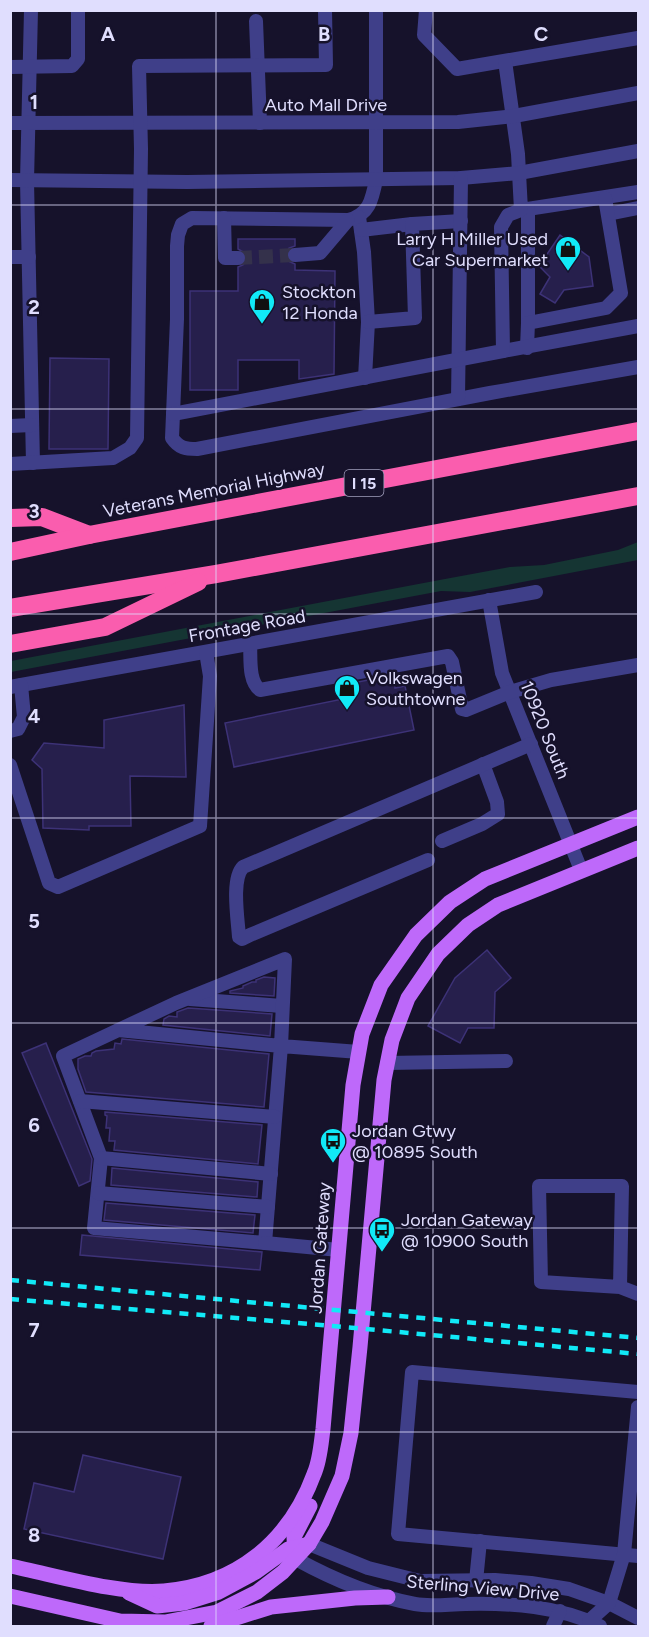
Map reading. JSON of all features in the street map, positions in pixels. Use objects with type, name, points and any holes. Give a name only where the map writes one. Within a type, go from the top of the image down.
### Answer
[{"type":"highway","name":"Veterans Memorial Highway","points":[[10,552],[639,431]]},
{"type":"highway","points":[[10,608],[216,574],[639,496]]},
{"type":"highway","points":[[10,518],[42,517],[89,535]]},
{"type":"highway","points":[[10,644],[105,627],[216,574]]},
{"type":"main road","name":"Jordan Gateway","points":[[10,1566],[122,1590],[163,1592],[208,1584],[242,1567],[264,1551],[297,1512],[315,1473],[321,1440],[353,1085],[362,1034],[381,985],[416,935],[450,902],[484,879],[639,817]]},
{"type":"main road","points":[[10,1596],[120,1621],[165,1622],[217,1612],[257,1592],[299,1550],[322,1522],[342,1476],[351,1433],[387,1063],[392,1041],[408,998],[438,954],[468,925],[498,905],[639,848]]},
{"type":"main road","points":[[299,1550],[294,1537],[314,1500],[326,1468],[321,1440]]},
{"type":"main road","points":[[122,1590],[157,1606],[184,1603],[219,1592],[256,1572],[276,1556],[299,1550]]},
{"type":"main road","points":[[211,1626],[246,1613],[271,1607],[355,1598],[388,1597]]},
{"type":"main road","points":[[78,1612],[97,1626]]},
{"type":"street","points":[[31,10],[27,181],[33,463]]},
{"type":"street","points":[[10,67],[72,66],[78,59],[78,10]]},
{"type":"street","points":[[10,464],[113,458],[130,448],[137,438],[141,181],[139,66],[326,65],[325,10]]},
{"type":"street","points":[[295,255],[320,254],[356,222],[372,200],[376,180],[376,10]]},
{"type":"street","points":[[426,10],[424,35],[457,69],[639,38]]},
{"type":"street","points":[[256,21],[260,123]]},
{"type":"street","points":[[505,61],[525,210],[527,348]]},
{"type":"street","name":"Auto Mall Drive","points":[[10,123],[458,122],[514,116],[639,93]]},
{"type":"street","points":[[10,180],[461,178],[519,173],[639,151]]},
{"type":"street","points":[[458,399],[461,178]]},
{"type":"street","points":[[503,351],[501,227],[508,215],[525,210],[639,192]]},
{"type":"street","points":[[528,323],[606,309],[621,293],[605,198]]},
{"type":"street","points":[[608,214],[639,208]]},
{"type":"street","points":[[461,221],[412,224],[192,218],[182,224],[178,235],[172,438],[178,446],[197,449],[639,367]]},
{"type":"street","points":[[224,218],[225,258],[238,258]]},
{"type":"street","points":[[356,222],[368,322],[365,378]]},
{"type":"street","points":[[368,322],[415,318],[412,224]]},
{"type":"street","points":[[10,257],[29,257]]},
{"type":"street","points":[[173,414],[639,326]]},
{"type":"street","points":[[10,426],[32,425]]},
{"type":"street","name":"Frontage Road","points":[[16,686],[536,592]]},
{"type":"street","name":"10920 South","points":[[489,600],[502,673],[581,870]]},
{"type":"street","points":[[250,644],[253,679],[255,686],[260,690],[448,656],[452,662],[462,709],[466,710],[551,680],[639,664]]},
{"type":"street","points":[[10,765],[49,883],[58,887],[200,826],[210,676],[206,652]]},
{"type":"street","points":[[10,731],[18,729],[24,717],[16,686]]},
{"type":"street","points":[[428,860],[242,939],[239,936],[236,882],[239,871],[243,867],[531,744]]},
{"type":"street","points":[[442,841],[482,824],[498,814],[497,802],[483,764]]},
{"type":"street","points":[[265,1243],[281,1046],[285,959],[185,999],[63,1056],[101,1158],[94,1228],[339,1250]]},
{"type":"street","points":[[185,999],[282,1006]]},
{"type":"street","points":[[118,1030],[359,1052]]},
{"type":"street","points":[[387,1063],[506,1061]]},
{"type":"street","points":[[80,1101],[275,1117]]},
{"type":"street","points":[[101,1158],[271,1174]]},
{"type":"street","points":[[620,1287],[622,1186],[539,1186],[541,1282],[620,1287],[639,1294]]},
{"type":"street","points":[[98,1193],[268,1207]]},
{"type":"street","points":[[639,1392],[412,1372],[398,1534],[639,1556]]},
{"type":"street","points":[[594,1624],[609,1603],[624,1554],[639,1407]]},
{"type":"street","points":[[476,1581],[480,1541]]},
{"type":"street","name":"Sterling View Drive","points":[[299,1550],[420,1581],[531,1583],[569,1589],[609,1603],[639,1618]]},
{"type":"street","name":"Sterling View Drive","points":[[299,1550],[334,1580],[417,1605],[529,1606],[560,1611],[594,1624]]},
{"type":"street","points":[[552,1626],[560,1611]]},
{"type":"green space","points":[[638,542],[638,560],[470,592],[441,591],[11,672],[11,661],[510,567],[544,565],[618,550]]},
{"type":"building","name":"Larry H Miller Used Car Supermarket","points":[[560,235],[589,257],[593,286],[564,290],[555,303],[540,294],[550,277],[539,266]]},
{"type":"building","name":"Stockton 12 Honda","points":[[238,239],[295,239],[295,246],[289,248],[286,255],[288,261],[295,264],[295,270],[335,271],[334,374],[299,379],[299,360],[238,360],[238,390],[190,390],[190,291],[238,291],[238,267],[243,265],[247,259],[245,253],[238,249]]},
{"type":"building","points":[[50,358],[109,359],[108,449],[49,449]]},
{"type":"building","name":"Volkswagen Southtowne","points":[[393,675],[395,688],[405,686],[414,730],[234,767],[225,723],[343,699],[342,695],[355,693],[353,683]]},
{"type":"building","points":[[184,705],[186,777],[130,776],[131,826],[89,826],[89,830],[43,828],[42,769],[32,760],[44,743],[104,748],[104,720]]},
{"type":"building","points":[[487,950],[511,978],[495,992],[494,1028],[468,1028],[460,1043],[428,1026],[455,978]]},
{"type":"building","points":[[264,977],[275,978],[274,996],[230,993],[230,991],[243,988]]},
{"type":"building","points":[[188,1008],[272,1014],[270,1036],[163,1025],[164,1019],[169,1016],[177,1017],[177,1012]]},
{"type":"building","points":[[122,1039],[269,1054],[264,1107],[86,1092],[78,1069],[78,1059],[91,1056],[96,1051],[114,1049],[115,1043],[121,1044]]},
{"type":"building","points":[[46,1043],[92,1159],[90,1181],[79,1186],[22,1053]]},
{"type":"building","points":[[105,1112],[262,1125],[258,1164],[114,1150],[115,1141],[109,1141],[110,1128],[106,1128]]},
{"type":"building","points":[[112,1168],[258,1182],[257,1197],[111,1185]]},
{"type":"building","points":[[106,1203],[255,1215],[253,1233],[104,1220]]},
{"type":"building","points":[[82,1235],[262,1252],[260,1270],[80,1255]]},
{"type":"building","points":[[83,1455],[181,1477],[163,1559],[24,1529],[34,1483],[74,1492]]},
{"type":"tunnel","points":[[238,258],[295,255]]},
{"type":"railway","points":[[10,1280],[638,1338]]},
{"type":"railway","points":[[10,1299],[638,1354]]},
{"type":"place","name":"Larry H Miller Used Car Supermarket","points":[[568,272]]},
{"type":"place","name":"Stockton 12 Honda","points":[[262,325]]},
{"type":"place","name":"Volkswagen Southtowne","points":[[347,711]]},
{"type":"place","name":"Jordan Gtwy @ 10895 South","points":[[333,1164]]},
{"type":"place","name":"Jordan Gateway @ 10900 South","points":[[382,1253]]}]
